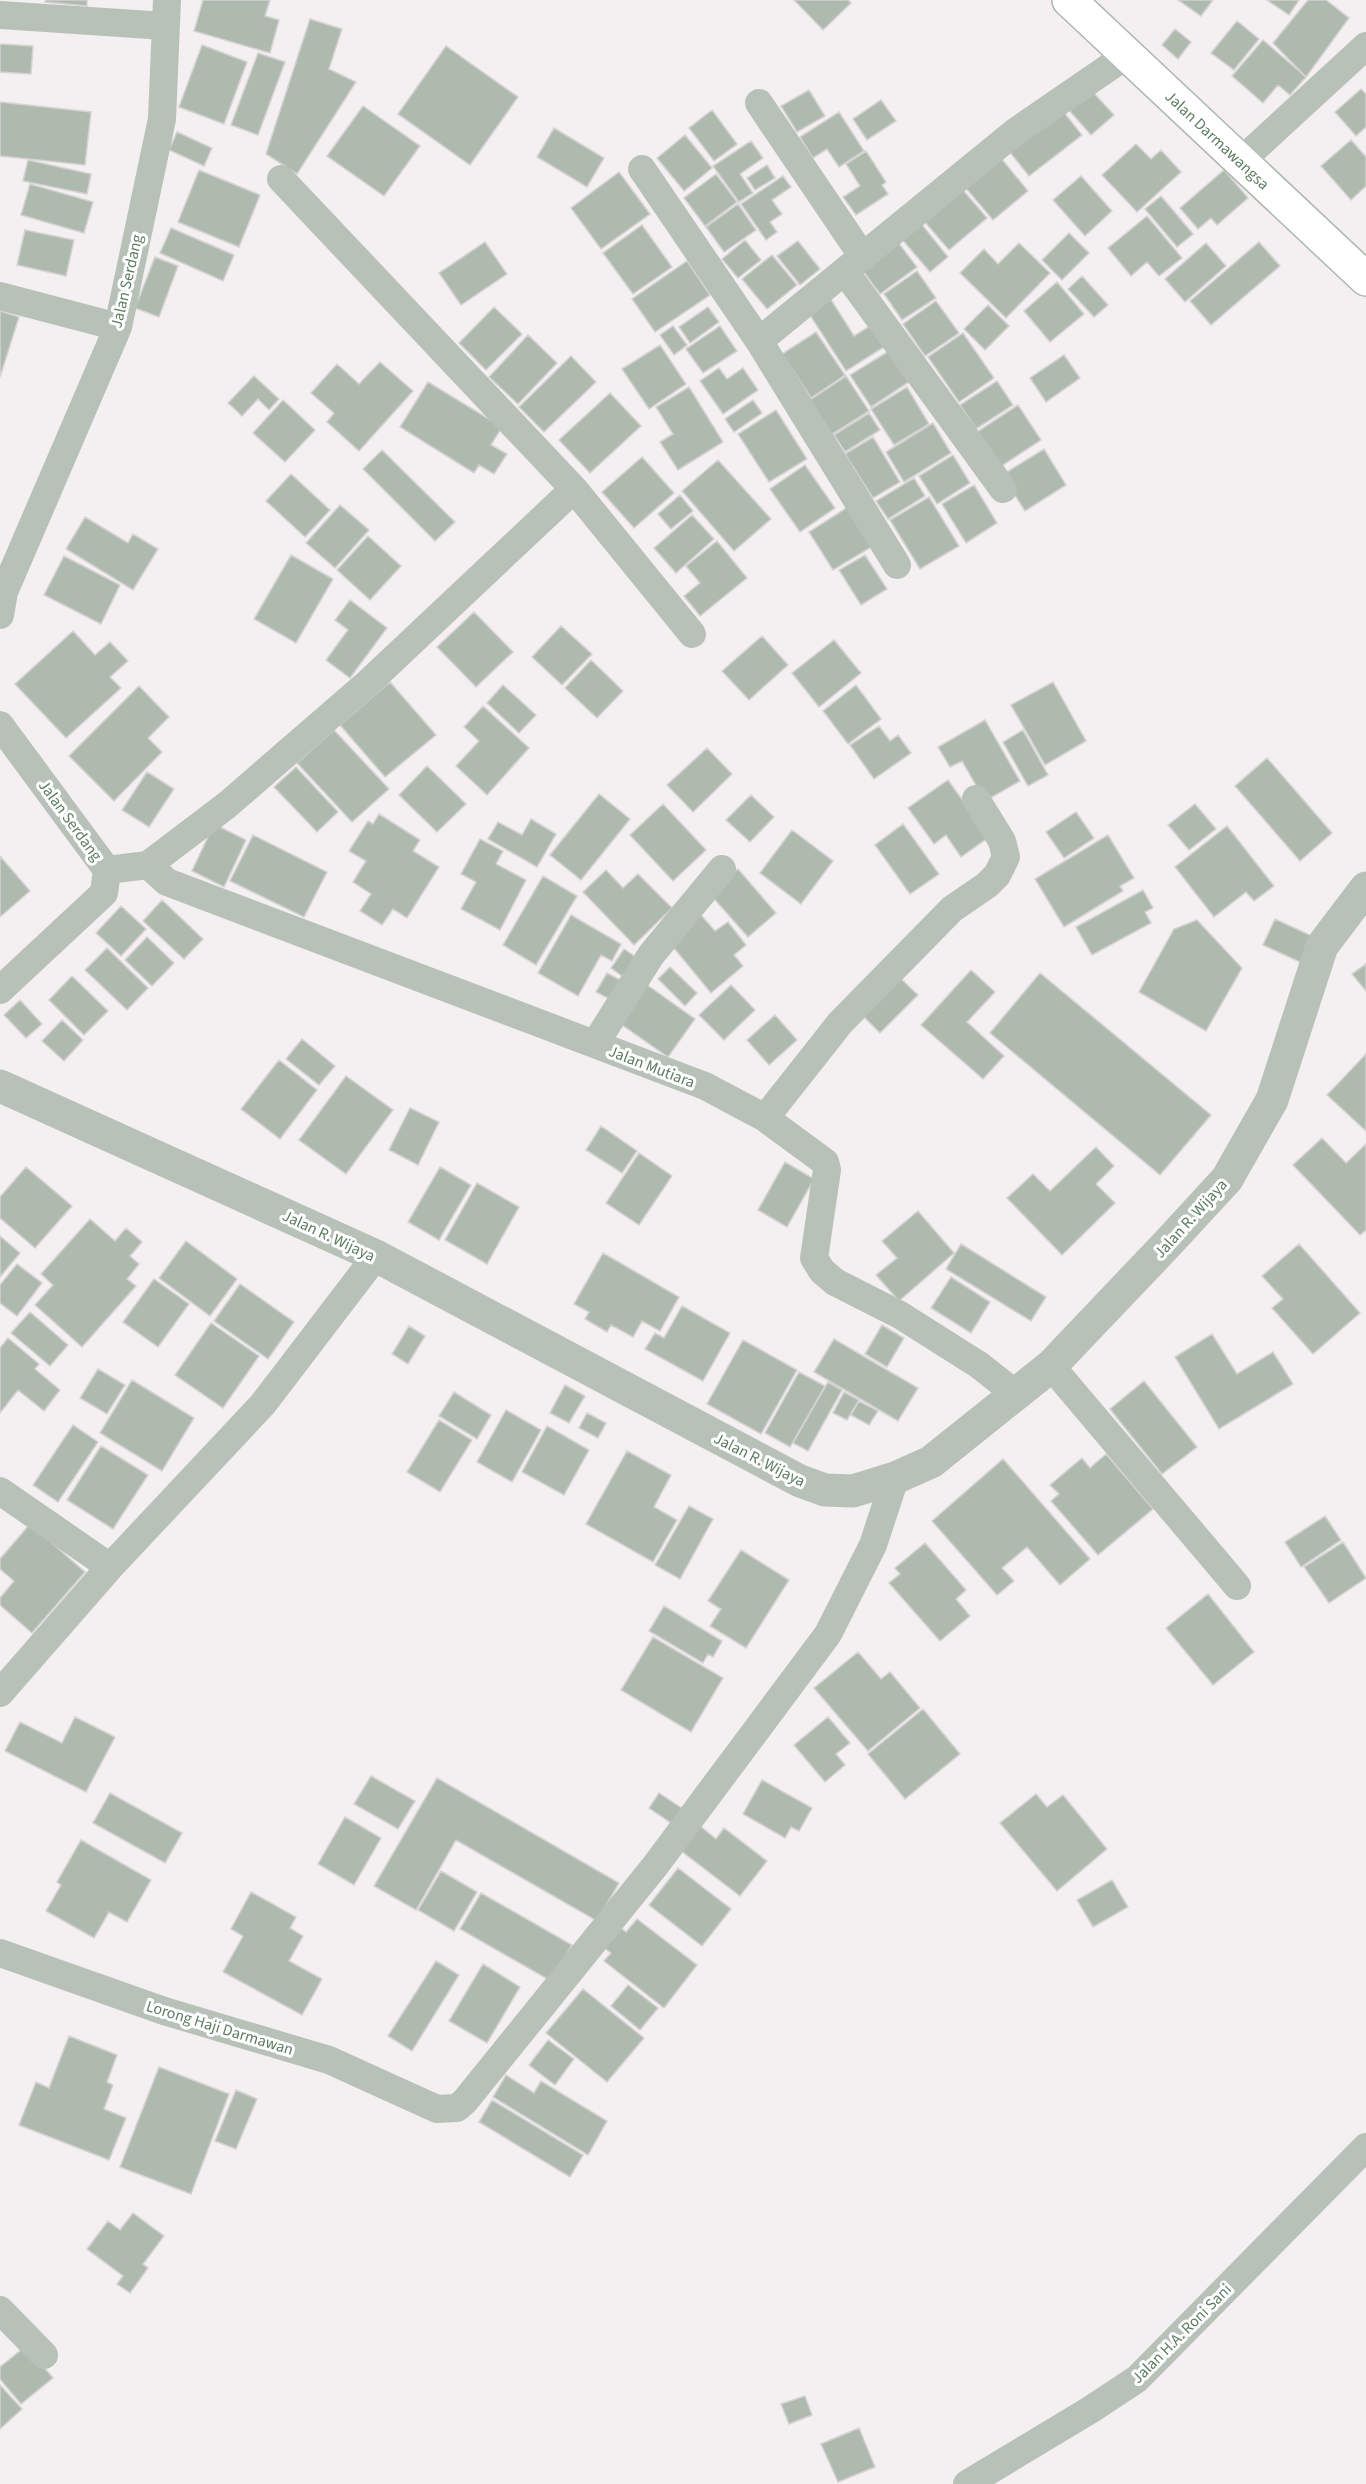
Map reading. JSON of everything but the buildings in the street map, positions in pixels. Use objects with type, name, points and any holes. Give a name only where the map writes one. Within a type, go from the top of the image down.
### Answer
[{"type":"main road","name":"Jalan Darmawangsa","points":[[1069,0],[1366,279]]},
{"type":"street","points":[[0,15],[166,13]]},
{"type":"street","name":"Jalan Serdang","points":[[0,615],[4,592],[117,327],[162,119],[166,13]]},
{"type":"street","points":[[1241,161],[1366,46]]},
{"type":"street","points":[[759,341],[1015,132],[1127,55]]},
{"type":"street","points":[[759,103],[854,265],[1003,489]]},
{"type":"street","points":[[642,169],[759,341],[897,565]]},
{"type":"street","points":[[281,179],[574,489],[692,634]]},
{"type":"street","points":[[0,297],[117,327]]},
{"type":"street","points":[[107,870],[148,866],[227,805],[369,681],[574,489]]},
{"type":"street","name":"Jalan Serdang","points":[[0,725],[107,870],[104,893],[0,990]]},
{"type":"street","points":[[765,1118],[840,1023],[952,909],[987,885],[997,875],[1006,857],[1002,841],[976,799]]},
{"type":"street","name":"Jalan Mutiara","points":[[148,866],[167,882],[705,1086],[765,1118],[825,1162],[827,1170],[814,1258],[822,1271],[835,1282],[900,1315],[979,1365],[1017,1395]]},
{"type":"street","points":[[595,1044],[651,955],[722,869]]},
{"type":"street","name":"Jalan R. Wijaya","points":[[0,1086],[376,1256],[800,1481],[825,1490],[853,1491],[895,1478],[932,1462],[1017,1395],[1051,1366],[1227,1179],[1272,1100],[1322,946],[1366,888]]},
{"type":"street","points":[[0,1693],[110,1567],[263,1404],[376,1256]]},
{"type":"street","points":[[1051,1366],[1237,1586]]},
{"type":"street","name":"Lorong Haji Darmawan","points":[[0,1953],[164,2011],[329,2060],[437,2109],[457,2108],[655,1866],[828,1634],[873,1545],[895,1478]]},
{"type":"street","points":[[0,1491],[110,1567]]},
{"type":"street","name":"Jalan H.A. Roni Sani","points":[[967,2484],[1137,2379],[1366,2147]]},
{"type":"street","points":[[0,2310],[44,2355]]}]
